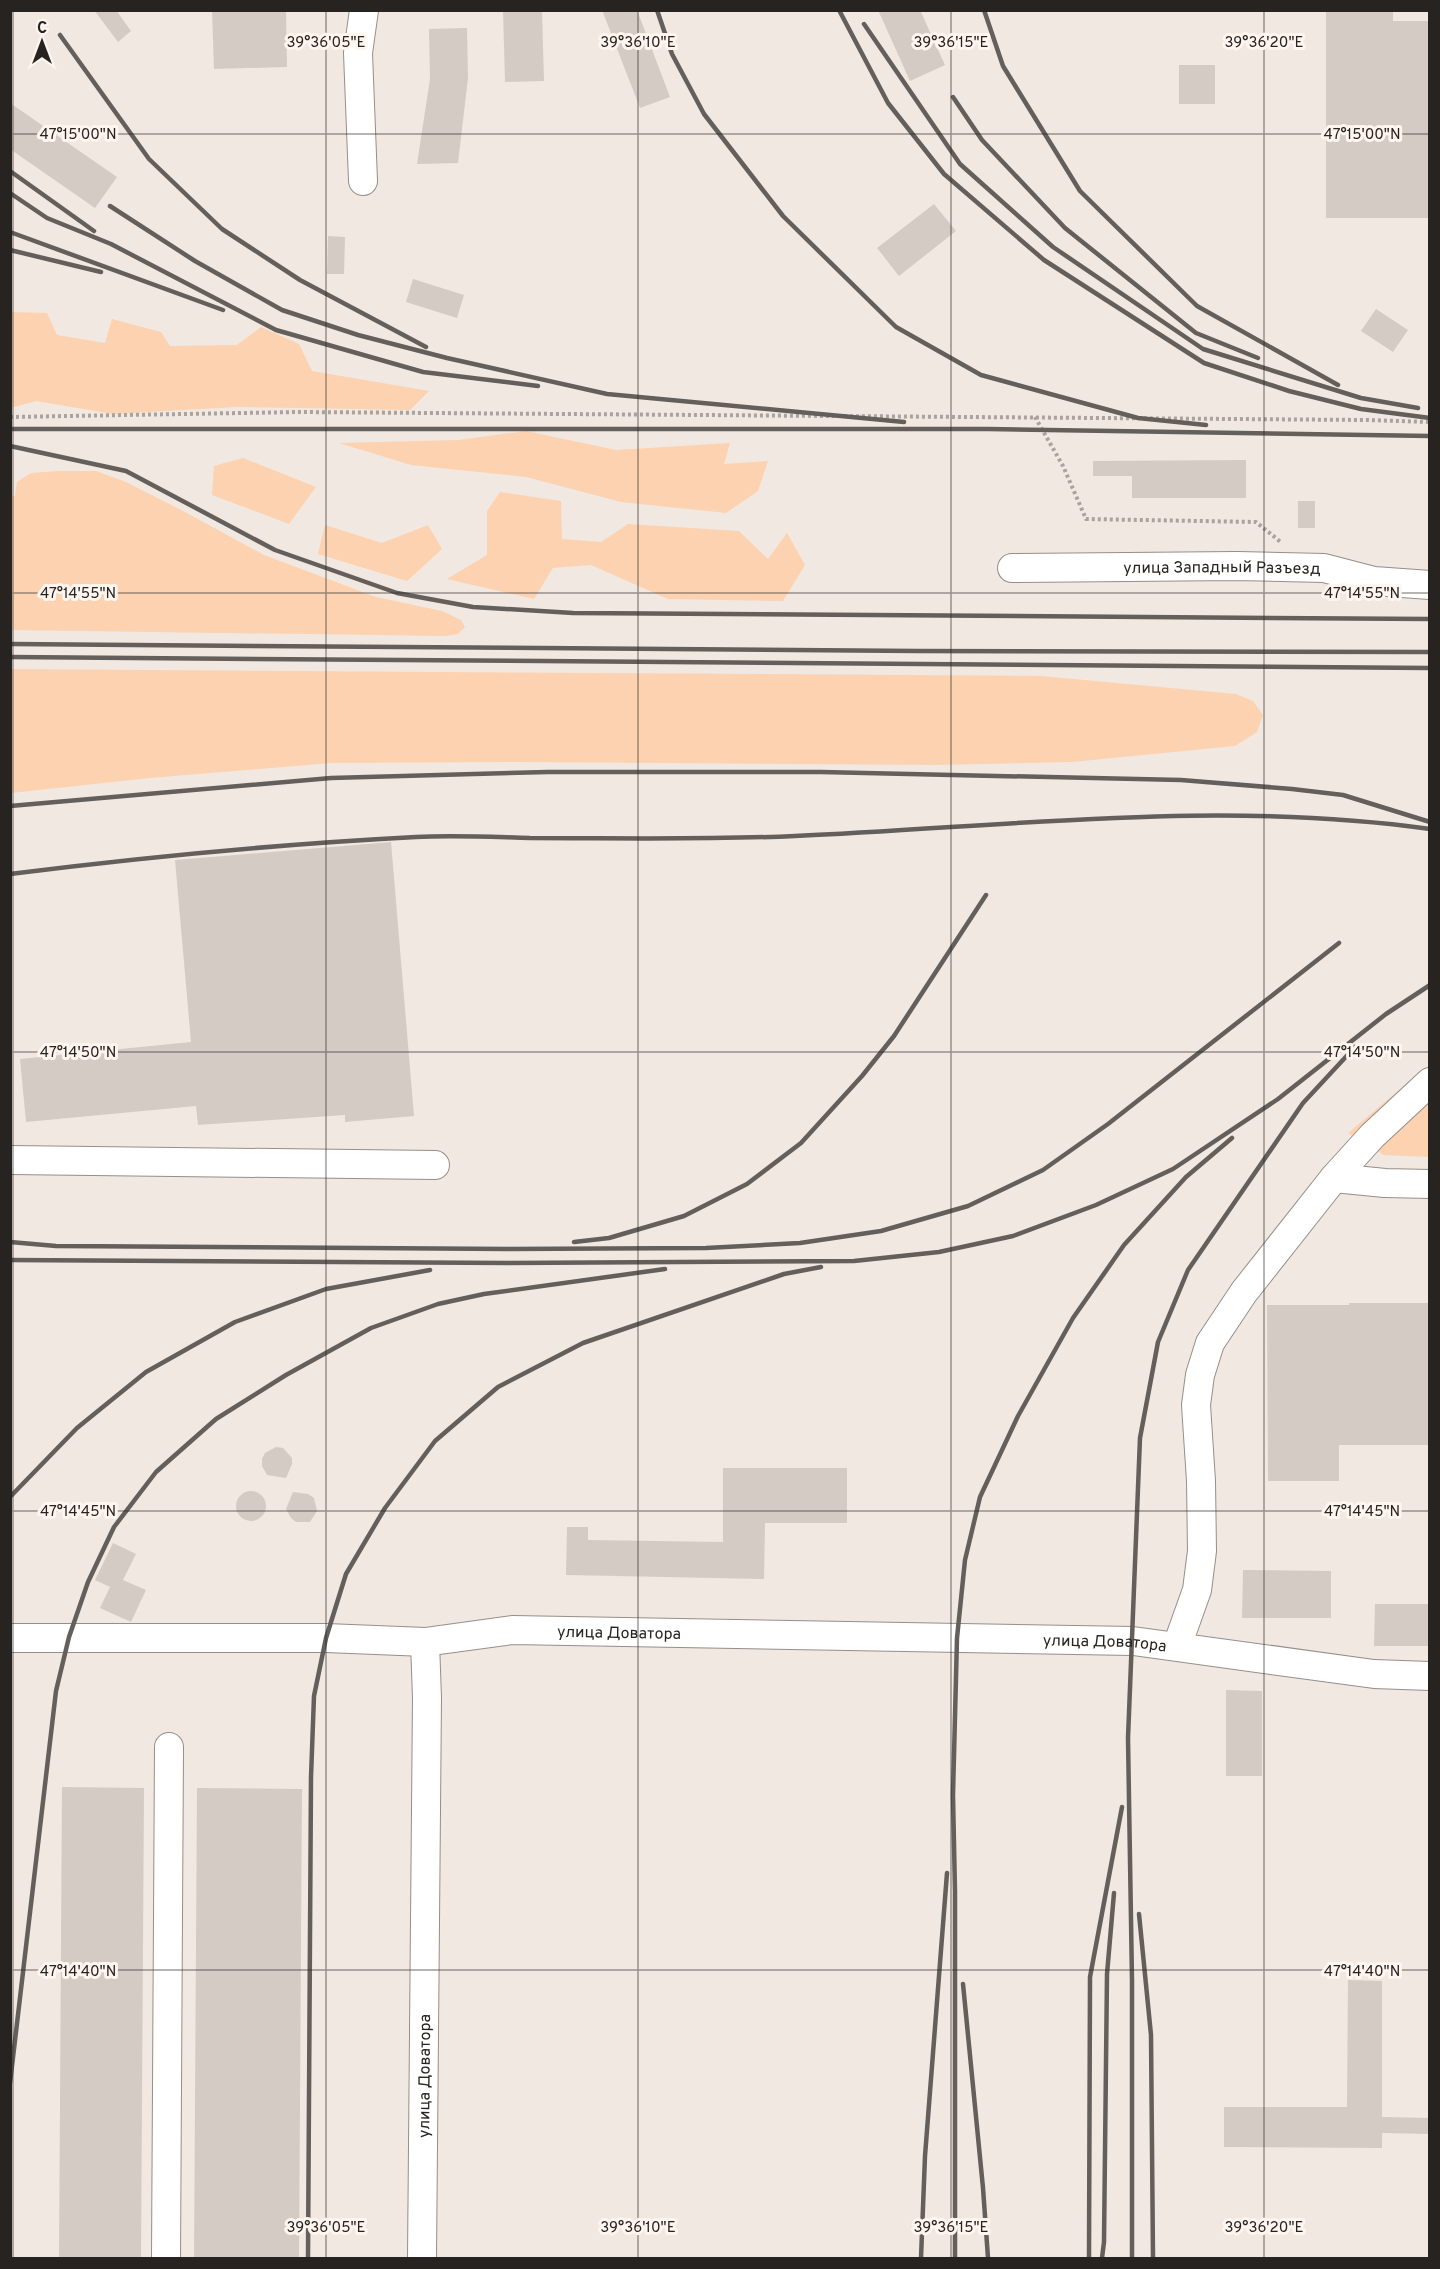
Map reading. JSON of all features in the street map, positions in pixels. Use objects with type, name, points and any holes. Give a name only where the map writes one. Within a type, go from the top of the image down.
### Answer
[{"type":"street","points":[[363,181],[358,53],[364,10]]},
{"type":"street","name":"улица Западный Разъезд","points":[[1012,568],[1237,566],[1324,568],[1374,581],[1430,585]]},
{"type":"street","points":[[1177,1646],[1197,1590],[1202,1551],[1201,1480],[1196,1405],[1200,1375],[1210,1343],[1244,1292],[1335,1178],[1372,1136],[1430,1082]]},
{"type":"street","points":[[10,1160],[435,1166]]},
{"type":"street","points":[[1335,1178],[1385,1183],[1430,1184]]},
{"type":"street","name":"улица Доватора","points":[[422,2259],[427,1698],[425,1642],[512,1630],[1121,1641],[1177,1646],[1374,1674],[1430,1676]]},
{"type":"street","points":[[10,1638],[326,1638],[425,1642]]},
{"type":"street","points":[[166,2259],[169,1747]]},
{"type":"path","points":[[10,417],[299,412],[1430,422]]},
{"type":"path","points":[[1035,417],[1062,466],[1086,519],[1256,522],[1284,544]]},
{"type":"shaded area","points":[[11,312],[47,313],[57,335],[105,343],[112,319],[161,332],[170,346],[237,345],[261,327],[299,344],[312,371],[429,391],[410,410],[237,407],[113,414],[36,401],[11,408]]},
{"type":"shaded area","points":[[526,431],[616,450],[730,443],[724,464],[768,461],[758,491],[726,513],[621,502],[526,477],[411,465],[339,443],[458,440]]},
{"type":"shaded area","points":[[243,458],[316,487],[289,524],[212,495],[214,466]]},
{"type":"shaded area","points":[[96,471],[126,482],[264,555],[376,597],[442,611],[461,620],[465,627],[458,634],[445,636],[11,630],[11,496],[15,496],[17,482],[31,473]]},
{"type":"shaded area","points":[[500,492],[561,501],[562,539],[601,542],[628,524],[739,531],[768,559],[787,533],[805,565],[783,601],[668,599],[591,565],[553,568],[534,599],[447,579],[487,555],[487,511]]},
{"type":"shaded area","points":[[325,525],[382,543],[428,525],[442,549],[407,581],[318,554]]},
{"type":"shaded area","points":[[10,669],[1041,676],[1236,694],[1253,701],[1263,715],[1257,732],[1235,746],[1072,762],[935,765],[331,763],[150,778],[11,793]]},
{"type":"shaded area","points":[[1429,1065],[1429,1157],[1384,1155],[1348,1133]]},
{"type":"building","points":[[94,10],[116,10],[131,31],[118,42]]},
{"type":"building","points":[[212,10],[286,10],[287,67],[214,69]]},
{"type":"building","points":[[503,10],[542,10],[544,81],[505,82]]},
{"type":"building","points":[[602,10],[637,10],[670,97],[640,108]]},
{"type":"building","points":[[878,10],[920,10],[945,65],[910,81]]},
{"type":"building","points":[[1326,10],[1393,10],[1393,21],[1430,21],[1430,218],[1326,218]]},
{"type":"building","points":[[467,28],[468,78],[458,163],[417,164],[430,79],[429,29]]},
{"type":"building","points":[[1179,65],[1215,65],[1215,104],[1179,104]]},
{"type":"building","points":[[10,103],[117,177],[95,208],[10,149]]},
{"type":"building","points":[[934,204],[956,231],[899,276],[877,248]]},
{"type":"building","points":[[328,236],[345,237],[344,274],[327,274]]},
{"type":"building","points":[[413,279],[464,295],[457,318],[406,302]]},
{"type":"building","points":[[1376,309],[1408,330],[1393,352],[1361,331]]},
{"type":"building","points":[[1246,460],[1246,498],[1132,498],[1132,476],[1093,476],[1093,461]]},
{"type":"building","points":[[1298,501],[1315,501],[1315,528],[1298,528]]},
{"type":"building","points":[[391,842],[414,1116],[345,1122],[345,1115],[198,1125],[196,1106],[26,1122],[20,1059],[191,1042],[175,860]]},
{"type":"building","points":[[1349,1303],[1430,1303],[1430,1445],[1339,1445],[1339,1481],[1268,1481],[1267,1305],[1349,1305]]},
{"type":"building","points":[[276,1447],[283,1448],[292,1458],[286,1478],[267,1475],[262,1466],[265,1453]]},
{"type":"building","points":[[723,1468],[847,1468],[847,1523],[765,1523],[764,1579],[566,1575],[567,1527],[588,1527],[588,1540],[723,1542]]},
{"type":"building","points":[[251,1491],[262,1495],[266,1506],[262,1517],[251,1521],[240,1517],[236,1506],[240,1495]]},
{"type":"building","points":[[293,1492],[308,1494],[314,1498],[317,1511],[310,1522],[296,1522],[291,1518],[286,1509]]},
{"type":"building","points":[[113,1543],[136,1554],[123,1580],[146,1590],[131,1622],[100,1608],[110,1587],[95,1580]]},
{"type":"building","points":[[1243,1570],[1331,1571],[1331,1618],[1242,1618]]},
{"type":"building","points":[[1375,1604],[1430,1604],[1430,1646],[1374,1646]]},
{"type":"building","points":[[1226,1690],[1262,1691],[1262,1776],[1226,1776]]},
{"type":"building","points":[[62,1787],[144,1788],[141,2259],[59,2259]]},
{"type":"building","points":[[197,1788],[302,1789],[299,2259],[194,2259]]},
{"type":"building","points":[[1348,1980],[1382,1981],[1382,2117],[1430,2118],[1430,2134],[1382,2133],[1382,2148],[1224,2147],[1224,2107],[1347,2107]]},
{"type":"railway","points":[[657,10],[672,54],[704,114],[783,216],[896,327],[981,375],[1138,418],[1206,425]]},
{"type":"railway","points":[[839,10],[888,103],[944,174],[1044,260],[1204,363],[1289,391],[1361,409],[1430,418]]},
{"type":"railway","points":[[984,10],[1003,66],[1080,191],[1197,306],[1338,385]]},
{"type":"railway","points":[[864,24],[960,164],[1053,247],[1203,349],[1361,398],[1418,408]]},
{"type":"railway","points":[[60,35],[149,159],[222,229],[300,280],[426,347]]},
{"type":"railway","points":[[953,97],[982,140],[1065,228],[1196,333],[1258,358]]},
{"type":"railway","points":[[10,171],[94,231]]},
{"type":"railway","points":[[10,193],[47,218],[111,244],[276,330],[423,372],[538,386]]},
{"type":"railway","points":[[110,206],[195,261],[282,310],[358,335],[447,358],[607,394],[904,422]]},
{"type":"railway","points":[[10,232],[223,310]]},
{"type":"railway","points":[[10,250],[101,272]]},
{"type":"railway","points":[[10,429],[988,429],[1430,436]]},
{"type":"railway","points":[[10,446],[126,471],[275,550],[397,593],[473,607],[573,613],[1430,619]]},
{"type":"railway","points":[[10,644],[917,651],[1430,652]]},
{"type":"railway","points":[[10,657],[1430,668]]},
{"type":"railway","points":[[10,806],[331,778],[548,772],[821,772],[1181,780],[1292,789],[1343,795],[1430,822]]},
{"type":"railway","points":[[10,874],[213,852],[430,836],[762,837],[1112,818],[1192,816],[1271,816],[1351,820],[1430,829]]},
{"type":"railway","points":[[574,1242],[609,1238],[684,1216],[747,1184],[801,1143],[862,1076],[894,1036],[986,895]]},
{"type":"railway","points":[[10,1242],[56,1246],[706,1248],[800,1243],[881,1231],[968,1206],[1043,1170],[1108,1124],[1339,943]]},
{"type":"railway","points":[[10,1260],[508,1263],[854,1261],[939,1252],[1013,1236],[1096,1205],[1173,1169],[1278,1099],[1386,1014],[1430,985]]},
{"type":"railway","points":[[1132,2258],[1132,1981],[1128,1738],[1140,1438],[1158,1342],[1188,1270],[1303,1103],[1355,1047]]},
{"type":"railway","points":[[955,2258],[953,1795],[957,1638],[965,1560],[980,1497],[1018,1416],[1073,1318],[1124,1245],[1186,1177],[1232,1138]]},
{"type":"railway","points":[[308,2258],[311,1777],[314,1696],[326,1638],[346,1574],[385,1508],[435,1441],[498,1387],[583,1343],[784,1274],[821,1267]]},
{"type":"railway","points":[[10,2083],[56,1691],[69,1637],[88,1582],[114,1527],[156,1472],[216,1419],[286,1375],[371,1328],[438,1304],[484,1294],[665,1269]]},
{"type":"railway","points":[[10,1497],[77,1428],[146,1372],[235,1322],[326,1289],[430,1270]]},
{"type":"railway","points":[[1089,2258],[1090,1977],[1122,1807]]},
{"type":"railway","points":[[921,2258],[925,2156],[947,1873]]},
{"type":"railway","points":[[1102,2258],[1107,1974],[1114,1893]]},
{"type":"railway","points":[[1139,1914],[1151,2035],[1153,2258]]},
{"type":"railway","points":[[963,1984],[988,2258]]}]
